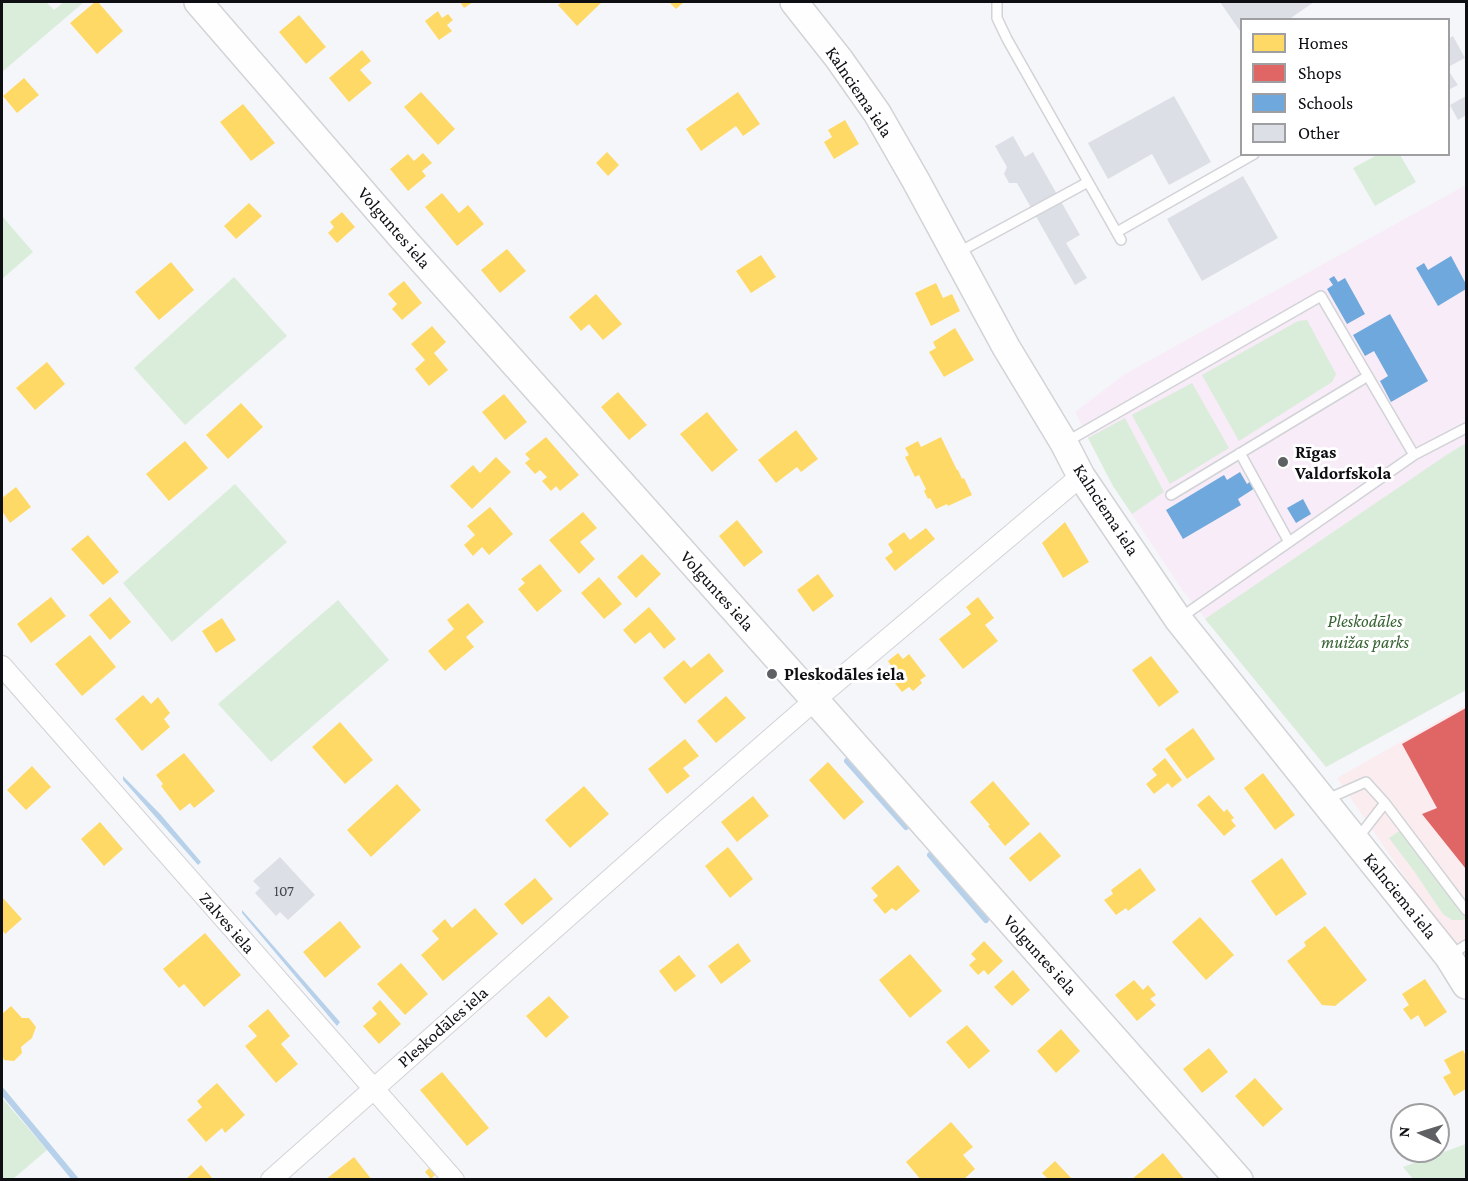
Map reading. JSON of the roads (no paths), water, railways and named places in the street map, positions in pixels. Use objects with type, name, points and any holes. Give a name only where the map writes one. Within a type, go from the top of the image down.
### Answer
[{"type":"street","name":"Volguntes iela","points":[[198,2],[411,248],[1239,1179]]},
{"type":"street","name":"Kalnciema iela","points":[[794,2],[839,59],[877,113],[1006,347],[1064,443],[1081,476],[1178,619],[1355,841],[1457,951],[1467,985]]},
{"type":"street","name":"Pleskodāles iela","points":[[271,1179],[815,700],[1081,476]]},
{"type":"street","name":"Zalves iela","points":[[2,666],[454,1179]]},
{"type":"lane","points":[[997,2],[997,18],[1119,236],[1251,156]]},
{"type":"lane","points":[[955,254],[1088,182]]},
{"type":"lane","points":[[1064,443],[1321,296],[1414,455]]},
{"type":"lane","points":[[1171,495],[1368,376]]},
{"type":"lane","points":[[1178,619],[1414,455],[1467,428]]},
{"type":"lane","points":[[1240,453],[1289,542]]},
{"type":"lane","points":[[1323,801],[1366,782],[1385,803],[1467,910]]},
{"type":"lane","points":[[1355,841],[1385,803]]},
{"type":"water","points":[[123,776],[161,815],[201,862],[198,865],[123,780]]},
{"type":"water","points":[[242,910],[340,1022],[337,1026],[242,913]]},
{"type":"waterway","points":[[847,761],[906,827]]},
{"type":"waterway","points":[[930,855],[986,920]]},
{"type":"waterway","points":[[2,1091],[76,1180]]},
{"type":"place","name":"Rīgas Valdorfskola","points":[[1283,462]]},
{"type":"place","name":"Pleskodāles iela","points":[[772,674]]},
{"type":"park label","name":"Pleskodāles muižas parks","points":[[1365,631]]}]
